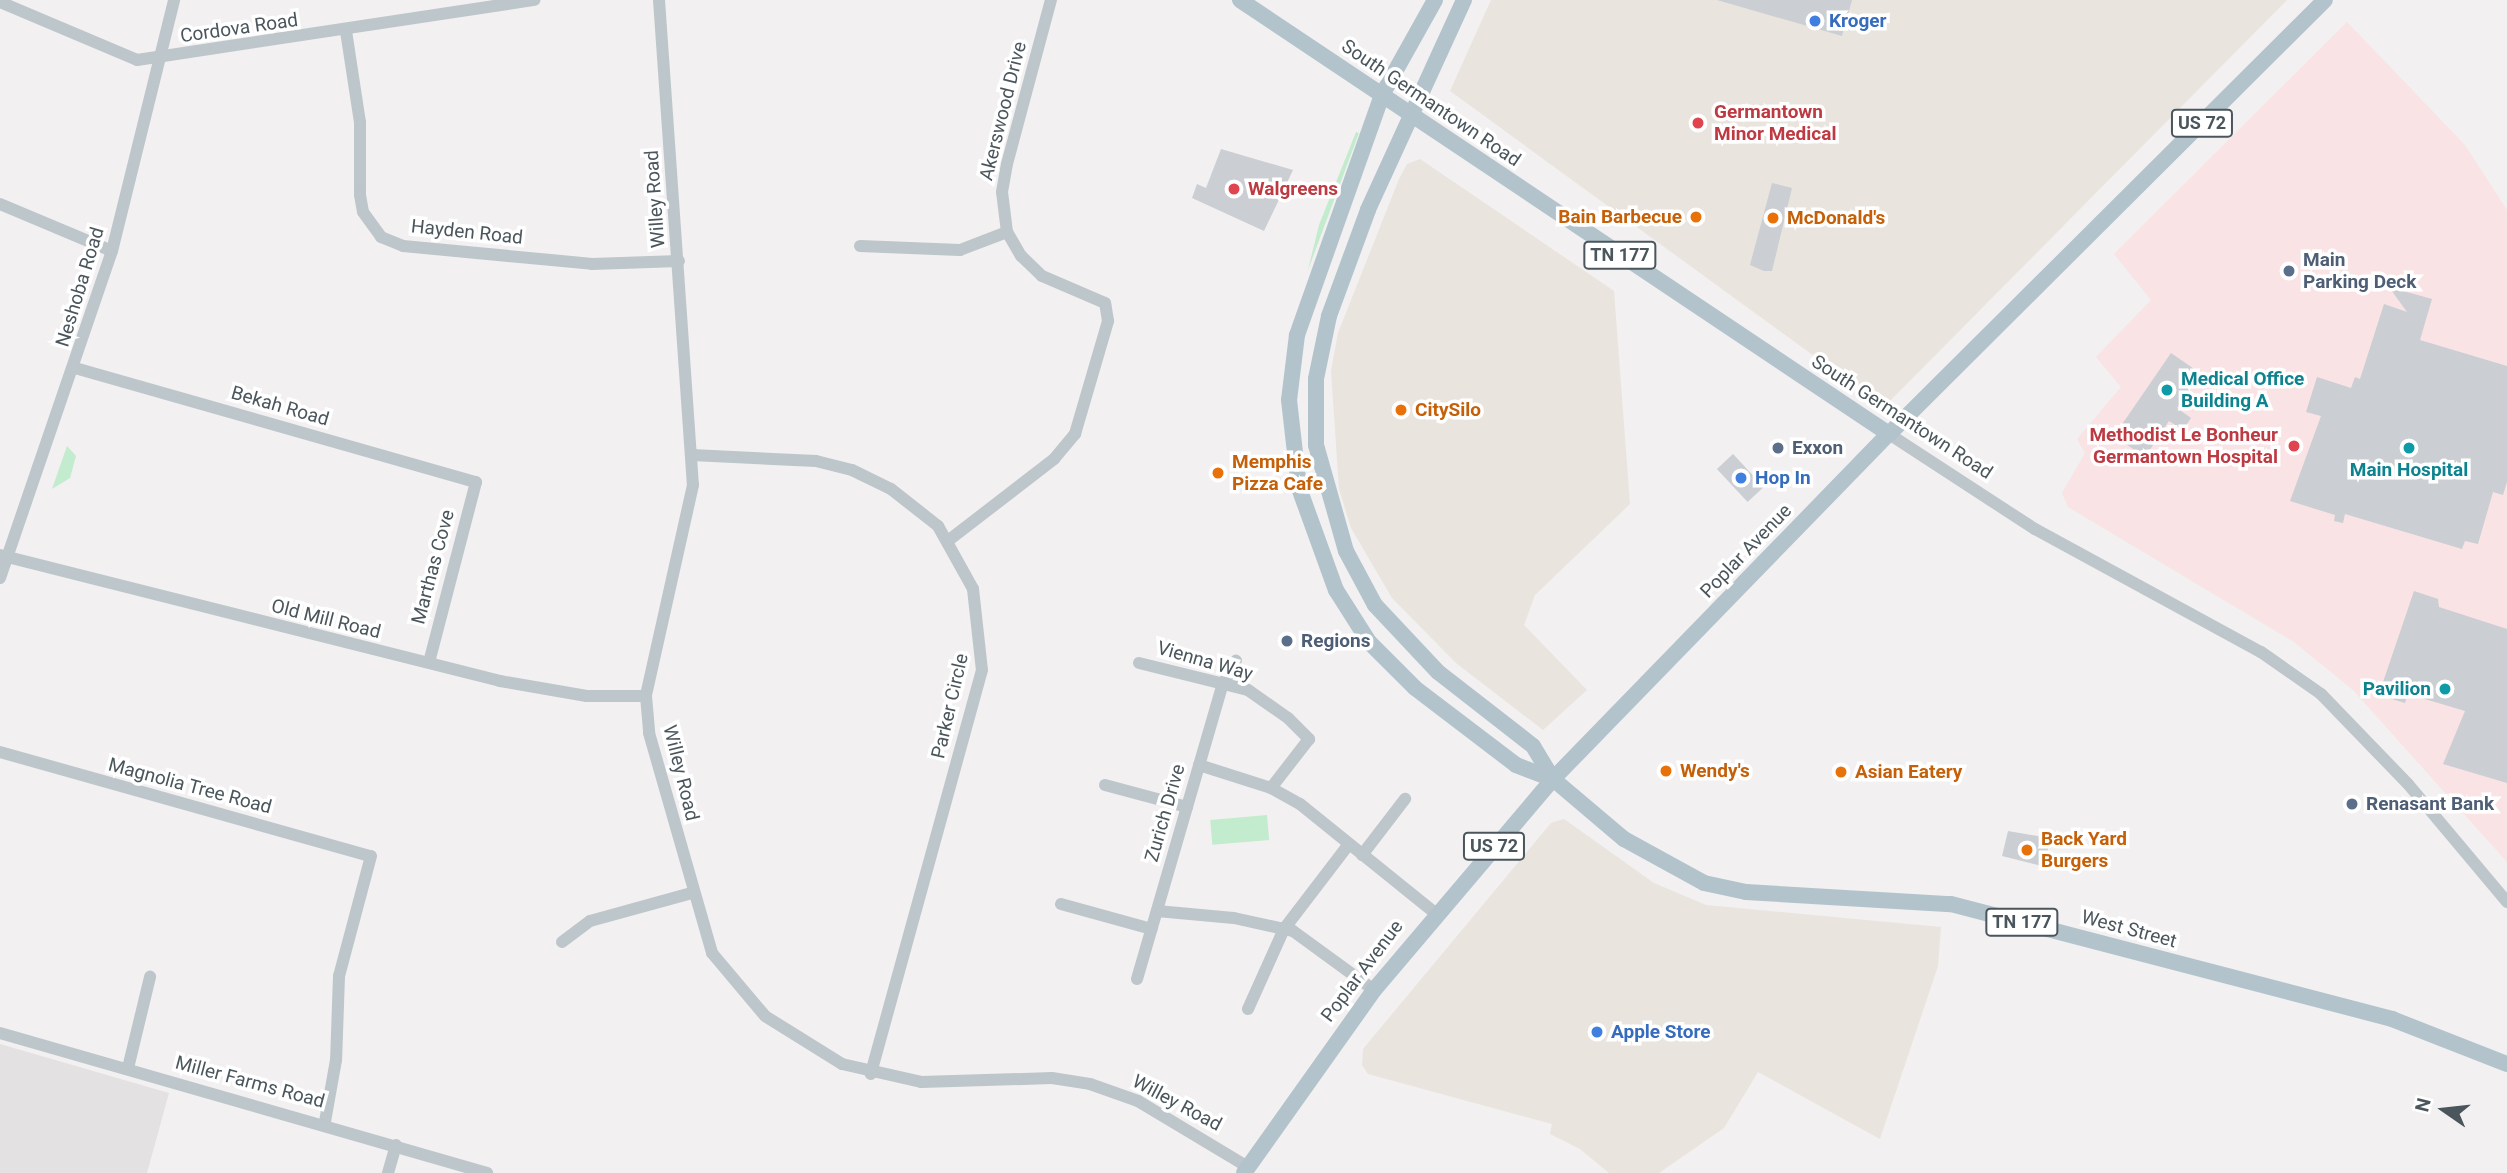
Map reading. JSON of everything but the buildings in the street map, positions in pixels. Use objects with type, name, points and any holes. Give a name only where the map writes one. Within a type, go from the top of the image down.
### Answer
[{"type":"main road","name":"South Germantown Road","points":[[1240,0],[1889,435]]},
{"type":"main road","points":[[1435,0],[1382,95],[1312,286],[1292,362],[1293,446],[1307,521],[1336,590],[1369,642],[1415,688],[1516,765],[1553,779]]},
{"type":"main road","points":[[1464,0],[1408,113],[1318,356],[1316,445],[1332,516],[1375,605],[1437,672],[1533,746],[1553,779]]},
{"type":"main road","name":"Poplar Avenue","points":[[1246,1170],[1374,990],[1434,912],[1553,779],[1889,435],[2325,0]]},
{"type":"main road","name":"West Street","points":[[1553,779],[1657,862],[1704,883],[1746,892],[1951,904],[2392,1019],[2507,1064]]},
{"type":"street","name":"Neshoba Road","points":[[0,578],[4,555],[75,368],[112,251],[174,0]]},
{"type":"street","name":"Cordova Road","points":[[0,2],[103,50],[137,60],[160,59],[346,31],[534,0]]},
{"type":"street","name":"Willey Road","points":[[659,0],[692,456],[689,519],[646,696],[649,733],[692,893],[712,953],[765,1016],[813,1050],[871,1074],[921,1082],[1052,1078],[1090,1084],[1138,1101],[1246,1170]]},
{"type":"street","name":"Akerswood Drive","points":[[949,540],[1054,459],[1075,434],[1108,321],[1105,303],[1042,276],[1021,256],[1007,232],[1002,192],[1007,164],[1051,0]]},
{"type":"street","name":"Hayden Road","points":[[346,31],[360,122],[360,194],[363,212],[381,237],[403,246],[592,264],[679,261]]},
{"type":"street","points":[[0,204],[112,251]]},
{"type":"street","points":[[860,246],[960,250],[1007,232]]},
{"type":"street","name":"Bekah Road","points":[[75,368],[476,482]]},
{"type":"street","name":"South Germantown Road","points":[[1889,435],[2035,529],[2261,652],[2321,694],[2408,784],[2507,902]]},
{"type":"street","name":"Parker Circle","points":[[692,456],[816,461],[852,470],[891,489],[949,540],[973,589],[982,670],[871,1074]]},
{"type":"street","name":"Marthas Cove","points":[[429,662],[476,482]]},
{"type":"street","name":"Old Mill Road","points":[[4,555],[551,691],[646,696]]},
{"type":"street","name":"Zurich Drive","points":[[1137,979],[1222,686],[1236,661]]},
{"type":"street","name":"Vienna Way","points":[[1139,663],[1222,686],[1248,690],[1309,739],[1271,788]]},
{"type":"street","name":"Magnolia Tree Road","points":[[0,752],[371,856],[339,976],[336,1060],[325,1122]]},
{"type":"street","points":[[1199,765],[1271,788],[1349,844],[1434,912]]},
{"type":"street","points":[[1105,785],[1187,807]]},
{"type":"street","points":[[1362,855],[1405,799]]},
{"type":"street","points":[[1248,1009],[1284,929],[1349,844]]},
{"type":"street","points":[[562,942],[590,921],[692,893]]},
{"type":"street","points":[[1061,904],[1152,929]]},
{"type":"street","points":[[1157,911],[1284,929],[1374,990]]},
{"type":"street","points":[[128,1068],[150,977]]},
{"type":"street","name":"Miller Farms Road","points":[[0,1033],[325,1122],[488,1173]]},
{"type":"street","points":[[388,1173],[396,1146]]},
{"type":"shaded area","points":[[1491,0],[2287,0],[1884,407],[1450,91]]},
{"type":"shaded area","name":"Methodist Le Bonheur Germantown Hospital","points":[[2347,22],[2465,145],[2507,210],[2507,862],[2353,690],[2294,642],[2068,507],[2062,493],[2085,453],[2077,439],[2121,387],[2096,357],[2151,300],[2114,254]]},
{"type":"shaded area","points":[[1420,159],[1614,291],[1630,504],[1535,595],[1524,625],[1587,690],[1543,730],[1456,663],[1392,598],[1351,528],[1339,489],[1331,371],[1338,333],[1399,179],[1407,164]]},
{"type":"shaded area","points":[[1564,819],[1654,883],[1706,905],[1941,927],[1938,966],[1880,1139],[1758,1072],[1724,1128],[1659,1173],[1609,1173],[1580,1149],[1550,1134],[1552,1124],[1368,1074],[1362,1065],[1363,1049],[1551,823]]},
{"type":"shaded area","points":[[0,1044],[169,1093],[147,1173],[0,1173]]},
{"type":"green space","points":[[1356,132],[1359,133],[1308,270],[1319,225]]},
{"type":"green space","points":[[67,446],[76,456],[70,478],[52,489]]},
{"type":"green space","points":[[1267,815],[1269,840],[1212,845],[1210,820]]},
{"type":"place","name":"Kroger","points":[[1815,21]]},
{"type":"place","name":"Germantown Minor Medical","points":[[1698,123]]},
{"type":"place","name":"Walgreens","points":[[1234,189]]},
{"type":"place","name":"Bain Barbecue","points":[[1696,217]]},
{"type":"place","name":"McDonald's","points":[[1773,218]]},
{"type":"place","name":"Main Parking Deck","points":[[2289,271]]},
{"type":"place","name":"Medical Office Building A","points":[[2167,390]]},
{"type":"place","name":"CitySilo","points":[[1401,410]]},
{"type":"place","name":"Methodist Le Bonheur Germantown Hospital","points":[[2294,446]]},
{"type":"place","name":"Exxon","points":[[1778,448]]},
{"type":"place","name":"Main Hospital","points":[[2409,448]]},
{"type":"place","name":"Memphis Pizza Cafe","points":[[1218,473]]},
{"type":"place","name":"Hop In","points":[[1741,478]]},
{"type":"place","name":"Regions","points":[[1287,641]]},
{"type":"place","name":"Pavilion","points":[[2445,689]]},
{"type":"place","name":"Wendy's","points":[[1666,771]]},
{"type":"place","name":"Asian Eatery","points":[[1841,772]]},
{"type":"place","name":"Renasant Bank","points":[[2352,804]]},
{"type":"place","name":"Back Yard Burgers","points":[[2027,850]]},
{"type":"place","name":"Apple Store","points":[[1597,1032]]}]
